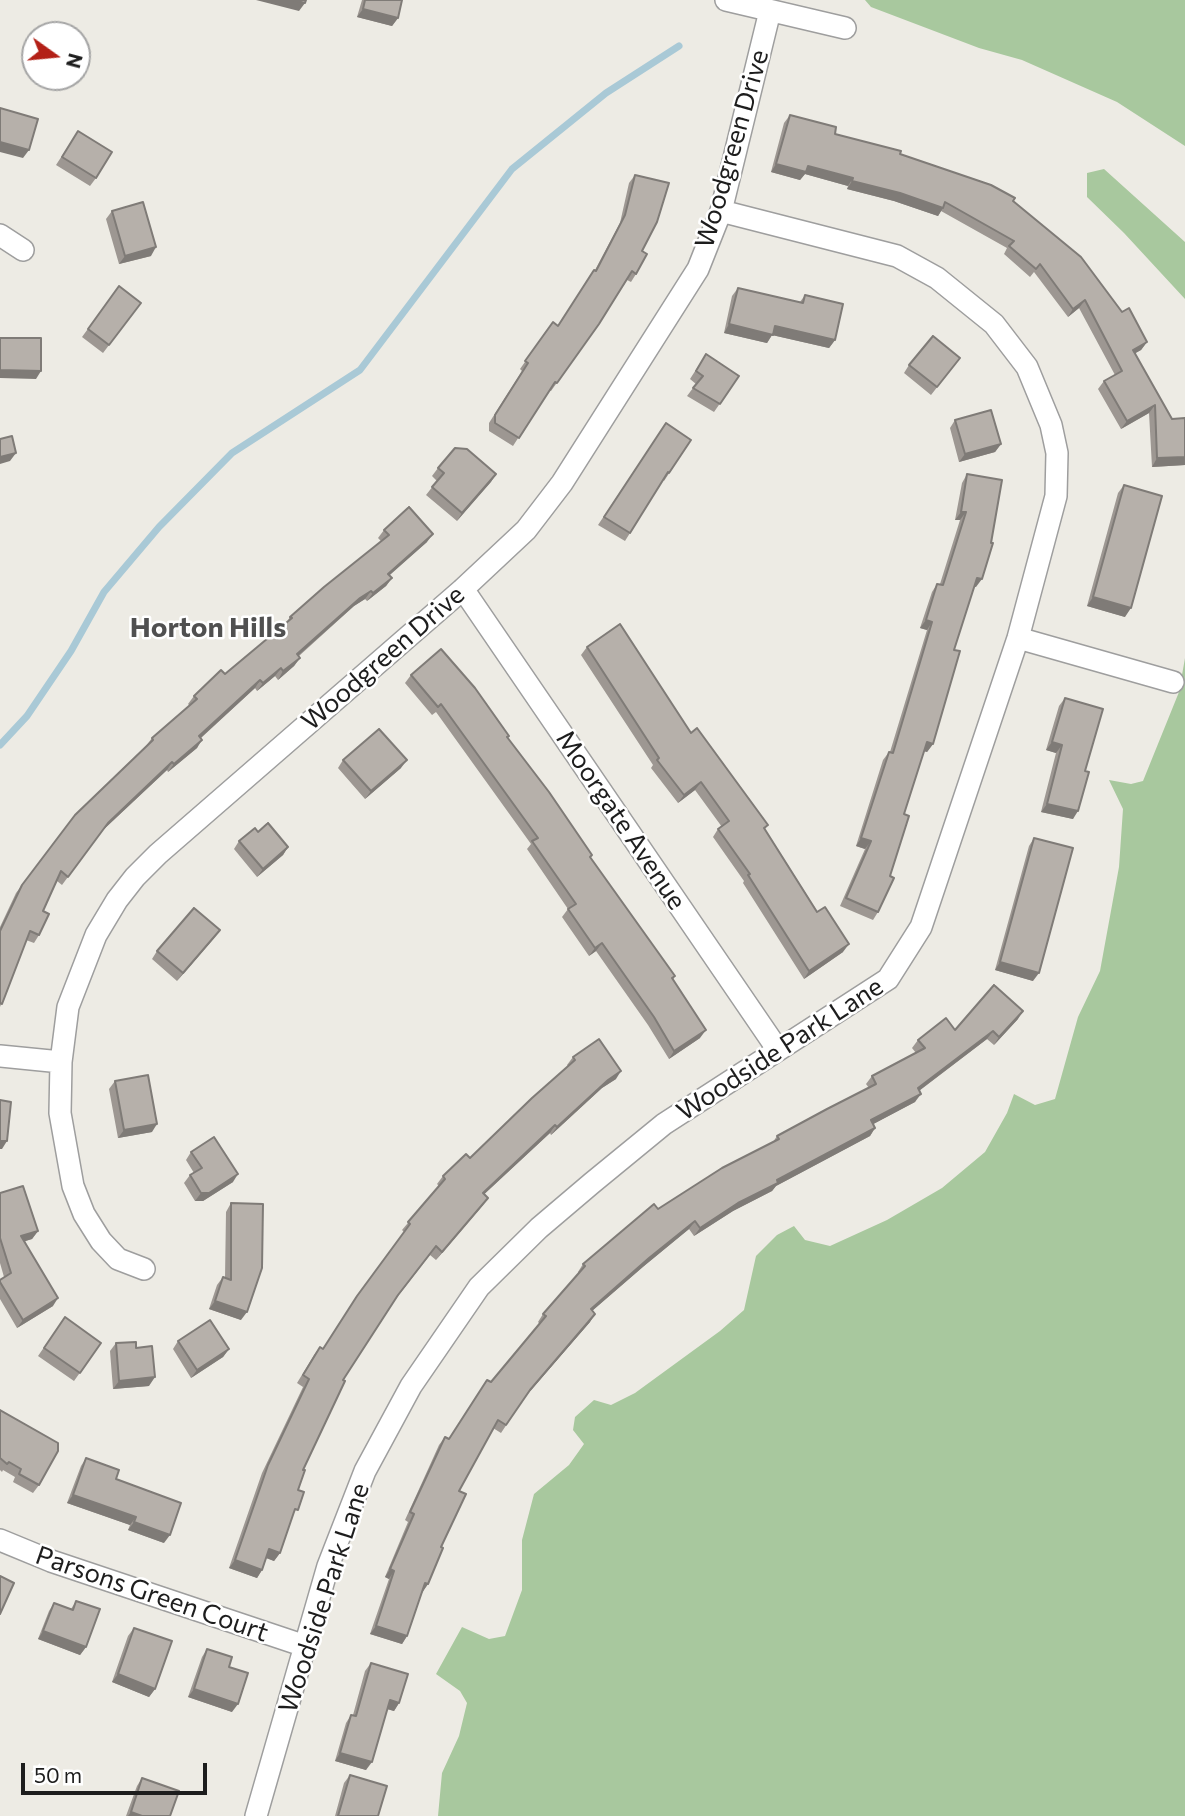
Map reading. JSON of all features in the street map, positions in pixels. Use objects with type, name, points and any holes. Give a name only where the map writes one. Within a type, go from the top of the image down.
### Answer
[{"type":"street","points":[[726,0],[845,28]]},
{"type":"street","name":"Woodgreen Drive","points":[[144,1269],[118,1259],[101,1241],[84,1214],[73,1186],[60,1113],[61,1062],[68,1007],[92,947],[117,900],[135,877],[463,589],[526,530],[562,483],[693,278],[721,211],[770,11]]},
{"type":"street","name":"Woodside Park Lane","points":[[256,1816],[328,1566],[365,1472],[411,1386],[479,1287],[539,1228],[664,1124],[888,979],[921,928],[1018,638],[1056,496],[1056,453],[1051,425],[1027,367],[994,324],[937,278],[897,256],[721,211]]},
{"type":"street","points":[[0,235],[23,250]]},
{"type":"street","name":"Moorgate Avenue","points":[[463,589],[778,1050]]},
{"type":"street","points":[[1018,638],[1173,682]]},
{"type":"street","points":[[0,1056],[61,1062]]},
{"type":"street","name":"Parsons Green Court","points":[[0,1540],[51,1561],[305,1646]]},
{"type":"green space","points":[[865,0],[1185,0],[1185,146],[1117,102],[1022,60],[979,48],[871,7]]},
{"type":"green space","points":[[1104,169],[1185,242],[1185,299],[1087,197],[1087,173]]},
{"type":"green space","points":[[1185,658],[1185,1816],[438,1816],[442,1773],[459,1736],[467,1703],[460,1691],[436,1674],[462,1627],[489,1639],[505,1636],[522,1590],[522,1540],[534,1494],[569,1465],[584,1444],[573,1430],[575,1417],[594,1400],[611,1405],[635,1393],[720,1331],[744,1310],[756,1256],[777,1235],[794,1226],[805,1240],[830,1246],[887,1220],[942,1188],[985,1152],[1007,1113],[1014,1094],[1035,1105],[1055,1099],[1078,1017],[1100,971],[1119,867],[1123,809],[1109,780],[1131,784],[1143,781],[1179,692]]},
{"type":"building","points":[[365,0],[402,0],[398,18],[363,9]]},
{"type":"building","points":[[0,108],[38,119],[29,150],[0,142]]},
{"type":"building","points":[[790,115],[836,127],[835,134],[901,151],[900,154],[991,185],[1015,198],[1013,201],[1081,257],[1122,312],[1129,308],[1147,342],[1133,350],[1172,419],[1185,418],[1185,457],[1157,458],[1155,405],[1127,421],[1104,381],[1122,371],[1085,300],[1073,309],[1040,264],[1036,269],[1009,246],[1014,241],[945,202],[943,208],[808,166],[806,172],[776,164]]},
{"type":"building","points":[[78,131],[112,152],[96,178],[62,157]]},
{"type":"building","points":[[635,175],[669,183],[657,222],[642,251],[647,254],[636,274],[632,271],[599,324],[557,383],[555,382],[519,438],[495,423],[495,415],[528,363],[525,361],[553,322],[558,326],[594,270],[596,271],[625,215]]},
{"type":"building","points":[[143,202],[156,247],[125,256],[112,211]]},
{"type":"building","points":[[119,286],[141,303],[109,345],[88,329]]},
{"type":"building","points":[[738,288],[803,303],[805,295],[843,304],[835,340],[775,326],[773,335],[729,324]]},
{"type":"building","points":[[933,336],[960,358],[937,387],[909,365]]},
{"type":"building","points":[[0,338],[41,338],[41,371],[0,370]]},
{"type":"building","points":[[706,354],[739,376],[720,404],[693,388],[703,376],[696,371]]},
{"type":"building","points":[[991,410],[1001,444],[965,454],[955,420]]},
{"type":"building","points":[[666,423],[691,440],[630,533],[604,517]]},
{"type":"building","points":[[12,436],[16,453],[0,457],[0,439]]},
{"type":"building","points":[[455,448],[467,449],[496,474],[462,513],[432,487],[444,473],[438,468]]},
{"type":"building","points":[[967,474],[1002,480],[993,543],[982,579],[977,578],[954,650],[960,651],[933,744],[927,742],[904,814],[909,816],[890,876],[894,878],[878,912],[846,898],[871,841],[861,838],[889,752],[893,753],[932,622],[926,620],[937,584],[943,585],[966,512],[961,512]]},
{"type":"building","points":[[1124,485],[1162,496],[1131,608],[1093,597]]},
{"type":"building","points":[[409,507],[433,534],[388,574],[392,578],[373,593],[371,591],[360,598],[297,654],[300,658],[283,671],[281,668],[263,683],[260,680],[199,736],[202,740],[174,764],[172,762],[108,823],[68,877],[61,871],[43,911],[49,914],[39,935],[30,931],[2,1004],[0,1003],[0,931],[22,885],[75,815],[153,740],[152,738],[197,699],[194,696],[221,670],[225,674],[292,618],[290,617],[324,587],[389,535],[384,530]]},
{"type":"building","points":[[620,624],[691,733],[697,728],[768,825],[764,828],[817,912],[825,907],[849,944],[809,971],[748,875],[750,874],[718,829],[729,821],[701,782],[684,795],[657,760],[659,758],[587,647]]},
{"type":"building","points":[[441,649],[475,688],[675,976],[672,978],[706,1030],[674,1051],[654,1017],[602,943],[595,948],[568,909],[576,904],[532,841],[538,838],[441,704],[438,707],[411,675]]},
{"type":"building","points":[[1065,698],[1103,709],[1085,771],[1089,772],[1078,811],[1047,804],[1062,745],[1052,742]]},
{"type":"building","points":[[379,729],[407,760],[371,791],[343,760]]},
{"type":"building","points":[[268,823],[288,847],[263,869],[239,841],[255,828],[258,832]]},
{"type":"building","points":[[1034,838],[1073,848],[1039,973],[1000,962]]},
{"type":"building","points":[[194,908],[220,930],[183,973],[157,951]]},
{"type":"building","points":[[994,985],[1023,1011],[999,1037],[993,1031],[918,1088],[921,1094],[871,1120],[875,1128],[777,1180],[778,1183],[738,1203],[700,1228],[695,1221],[591,1309],[595,1314],[530,1390],[506,1425],[498,1420],[459,1491],[466,1494],[441,1547],[443,1548],[428,1584],[425,1583],[407,1636],[376,1626],[394,1571],[390,1569],[414,1514],[410,1512],[445,1437],[449,1439],[487,1380],[491,1382],[546,1316],[543,1314],[585,1266],[583,1264],[654,1204],[658,1209],[722,1168],[779,1139],[777,1136],[876,1084],[872,1076],[925,1048],[918,1040],[946,1018],[955,1030]]},
{"type":"building","points":[[599,1039],[621,1071],[557,1127],[555,1125],[483,1193],[488,1198],[442,1252],[436,1246],[398,1295],[343,1380],[345,1381],[303,1470],[298,1490],[304,1492],[298,1510],[295,1509],[280,1553],[269,1549],[262,1570],[235,1560],[268,1465],[309,1379],[303,1375],[320,1347],[323,1349],[357,1296],[410,1224],[408,1222],[445,1179],[443,1176],[466,1154],[470,1158],[575,1060],[573,1057]]},
{"type":"building","points":[[148,1075],[157,1124],[124,1130],[115,1081]]},
{"type":"building","points":[[0,1100],[11,1102],[7,1141],[0,1141]]},
{"type":"building","points":[[214,1137],[238,1174],[209,1193],[201,1193],[190,1175],[202,1168],[191,1152]]},
{"type":"building","points":[[23,1186],[38,1231],[21,1236],[58,1298],[23,1320],[0,1282],[11,1273],[0,1238],[0,1193]]},
{"type":"building","points":[[231,1203],[263,1204],[262,1268],[247,1312],[215,1301],[223,1277],[231,1280]]},
{"type":"building","points":[[65,1317],[101,1343],[80,1373],[44,1348]]},
{"type":"building","points":[[210,1320],[229,1349],[197,1370],[178,1341]]},
{"type":"building","points":[[136,1342],[136,1348],[152,1346],[155,1377],[119,1381],[116,1343]]},
{"type":"building","points":[[0,1410],[58,1443],[58,1451],[39,1485],[19,1474],[21,1469],[0,1458]]},
{"type":"building","points":[[86,1458],[119,1470],[116,1479],[181,1503],[170,1535],[134,1522],[136,1517],[73,1495]]},
{"type":"building","points":[[0,1576],[14,1583],[0,1614]]},
{"type":"building","points":[[76,1601],[100,1609],[86,1647],[43,1631],[54,1603],[73,1610]]},
{"type":"building","points":[[134,1628],[172,1641],[155,1689],[118,1674]]},
{"type":"building","points":[[207,1649],[232,1657],[229,1667],[248,1673],[238,1704],[194,1689]]},
{"type":"building","points":[[371,1663],[408,1674],[399,1703],[390,1700],[372,1762],[340,1753],[351,1715],[356,1716]]},
{"type":"building","points":[[350,1775],[387,1786],[378,1816],[338,1816]]},
{"type":"building","points":[[142,1778],[179,1791],[170,1816],[142,1816],[131,1812]]},
{"type":"waterway","points":[[0,745],[27,716],[71,651],[104,592],[159,527],[232,453],[360,370],[512,169],[606,93],[679,46]]},
{"type":"district","name":"Horton Hills","points":[[208,628]]}]
